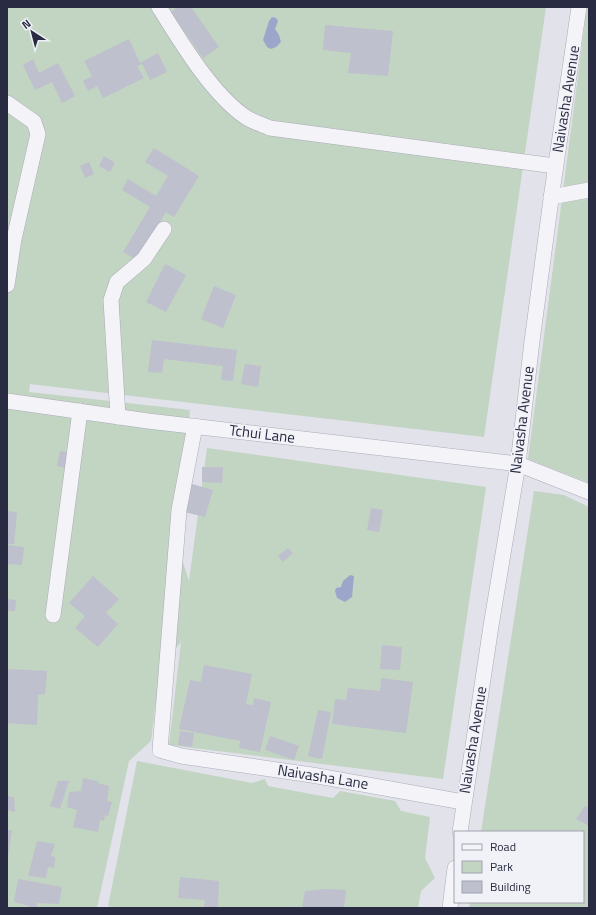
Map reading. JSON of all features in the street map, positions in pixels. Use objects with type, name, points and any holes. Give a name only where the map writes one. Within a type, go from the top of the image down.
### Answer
[{"type":"street","points":[[159,7],[185,48],[214,87],[230,104],[247,118],[270,128],[556,166]]},
{"type":"street","name":"Naivasha Avenue","points":[[460,831],[463,802],[518,464],[551,197],[579,7]]},
{"type":"street","points":[[7,103],[34,122],[38,134],[14,239],[7,285]]},
{"type":"street","points":[[551,197],[589,190]]},
{"type":"street","points":[[118,416],[111,300],[117,282],[144,259],[164,229]]},
{"type":"street","name":"Tchui Lane","points":[[7,401],[195,426],[518,464],[589,492]]},
{"type":"street","points":[[53,614],[80,411]]},
{"type":"street","name":"Naivasha Lane","points":[[195,426],[179,510],[160,750],[182,756],[312,775],[463,802]]},
{"type":"street","points":[[450,908],[454,876]]},
{"type":"green space","points":[[7,7],[546,7],[484,437],[30,384],[29,392],[190,410],[175,537],[189,581],[207,448],[486,487],[443,779],[169,745],[181,642],[160,668],[151,741],[129,761],[97,908],[7,908]]},
{"type":"green space","points":[[587,7],[589,7],[589,483],[528,459]]},
{"type":"green space","points":[[534,491],[564,495],[589,507],[589,908],[469,908],[470,903],[584,903],[584,831],[481,831]]},
{"type":"green space","points":[[137,761],[252,783],[265,779],[268,786],[333,798],[340,791],[395,801],[401,811],[430,817],[425,858],[435,878],[421,891],[418,908],[117,908],[108,906]]},
{"type":"water","points":[[272,17],[276,18],[278,21],[275,29],[281,42],[276,47],[271,49],[267,47],[263,40],[269,21]]},
{"type":"water","points":[[350,575],[354,576],[352,597],[345,602],[337,598],[335,591],[336,588],[341,587],[343,581]]},
{"type":"building","points":[[178,7],[191,7],[219,47],[203,58],[171,12]]},
{"type":"building","points":[[325,25],[393,31],[388,76],[348,73],[351,53],[323,50]]},
{"type":"building","points":[[129,39],[140,63],[158,53],[167,72],[150,80],[142,64],[137,66],[144,78],[103,98],[97,86],[88,91],[83,81],[92,76],[84,61]]},
{"type":"building","points":[[33,59],[39,73],[58,63],[75,96],[62,103],[52,82],[35,90],[23,65]]},
{"type":"building","points":[[154,148],[199,176],[174,217],[166,212],[137,260],[123,252],[150,207],[122,190],[128,179],[156,196],[168,176],[145,162]]},
{"type":"building","points":[[104,156],[115,163],[110,172],[99,166]]},
{"type":"building","points":[[89,162],[94,174],[85,178],[80,166]]},
{"type":"building","points":[[165,264],[186,275],[166,312],[146,302]]},
{"type":"building","points":[[214,286],[236,295],[223,328],[201,319]]},
{"type":"building","points":[[152,340],[237,350],[233,381],[221,380],[223,366],[164,359],[162,373],[148,372]]},
{"type":"building","points":[[245,364],[261,366],[258,387],[241,384]]},
{"type":"building","points":[[60,451],[70,453],[67,468],[57,466]]},
{"type":"building","points":[[202,467],[223,467],[222,483],[202,482]]},
{"type":"building","points":[[192,484],[213,490],[205,517],[184,512]]},
{"type":"building","points":[[371,508],[383,510],[379,532],[367,530]]},
{"type":"building","points":[[7,511],[17,512],[14,544],[7,544]]},
{"type":"building","points":[[7,545],[24,547],[22,565],[7,564]]},
{"type":"building","points":[[288,548],[293,553],[283,562],[278,556]]},
{"type":"building","points":[[93,576],[119,599],[106,613],[118,624],[98,647],[75,628],[85,616],[69,603]]},
{"type":"building","points":[[7,599],[16,600],[15,611],[7,611]]},
{"type":"building","points":[[382,645],[402,647],[400,670],[380,669]]},
{"type":"building","points":[[204,665],[252,674],[246,704],[253,705],[254,698],[271,702],[260,752],[239,748],[240,741],[179,729],[190,680],[201,682]]},
{"type":"building","points":[[7,669],[47,671],[45,694],[38,695],[37,725],[7,723]]},
{"type":"building","points":[[381,678],[413,682],[406,733],[332,724],[335,699],[346,700],[348,688],[380,691]]},
{"type":"building","points":[[318,710],[331,712],[322,759],[308,756]]},
{"type":"building","points":[[180,731],[194,733],[192,747],[178,745]]},
{"type":"building","points":[[270,736],[299,746],[294,760],[265,750]]},
{"type":"building","points":[[83,778],[98,781],[98,783],[109,786],[107,801],[112,802],[108,816],[105,815],[104,821],[100,820],[98,832],[73,827],[77,810],[67,807],[69,792],[81,791]]},
{"type":"building","points":[[58,781],[69,781],[60,809],[50,806]]},
{"type":"building","points":[[7,796],[14,797],[15,812],[7,810]]},
{"type":"building","points":[[585,806],[589,808],[589,826],[576,819]]},
{"type":"building","points":[[7,830],[12,830],[8,857],[7,857]]},
{"type":"building","points":[[37,841],[55,844],[51,856],[55,857],[54,868],[48,867],[46,878],[28,876]]},
{"type":"building","points":[[180,877],[219,881],[218,908],[204,908],[205,900],[178,898]]},
{"type":"building","points":[[18,879],[62,887],[59,904],[37,903],[36,908],[28,908],[29,906],[14,902]]},
{"type":"building","points":[[326,889],[346,890],[344,908],[302,908],[305,891]]}]
